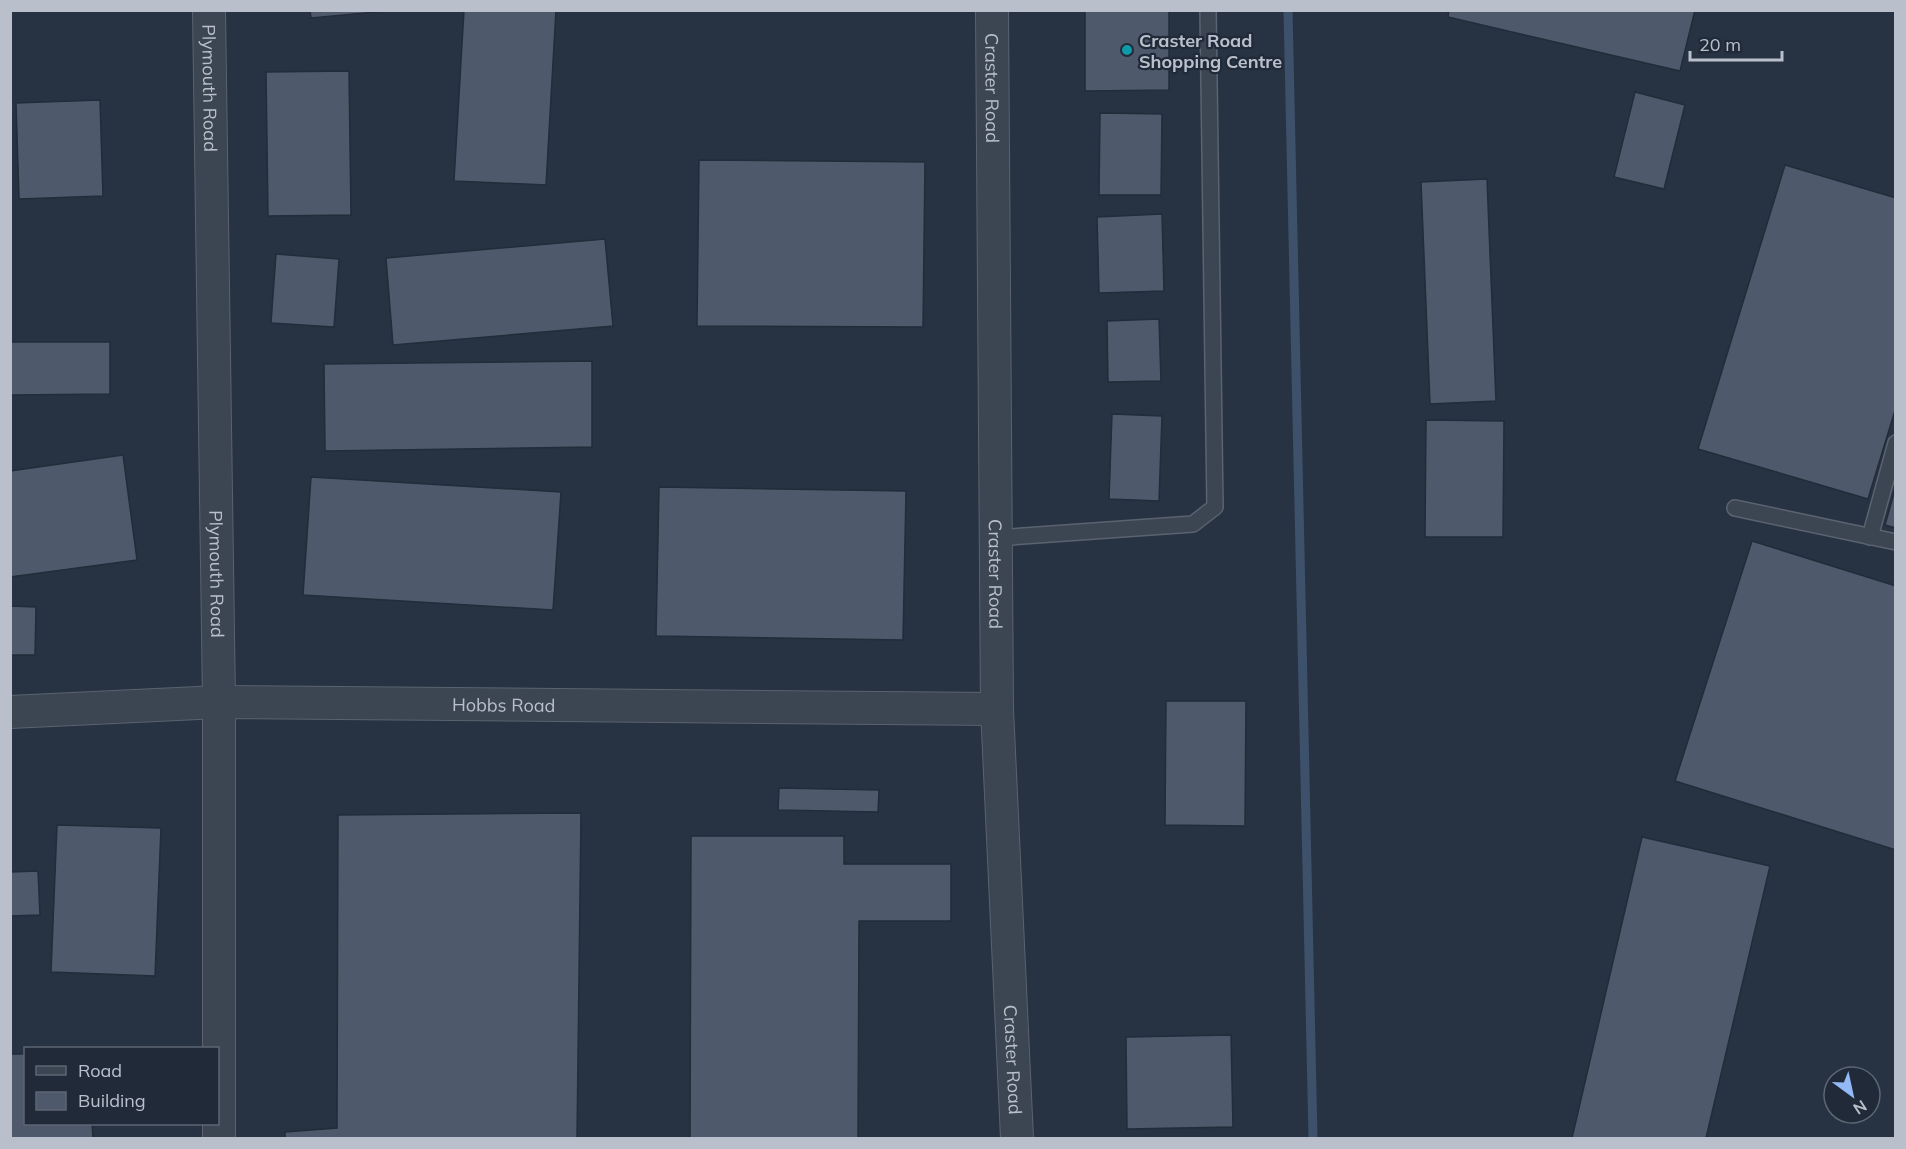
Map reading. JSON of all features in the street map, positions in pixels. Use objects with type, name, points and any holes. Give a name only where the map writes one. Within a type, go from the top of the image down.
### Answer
[{"type":"street","name":"Plymouth Road","points":[[210,10],[219,702],[219,1138]]},
{"type":"street","name":"Craster Road","points":[[992,10],[997,709],[1017,1138]]},
{"type":"street","name":"Hobbs Road","points":[[10,712],[219,702],[997,709]]},
{"type":"lane","points":[[996,538],[1193,524],[1215,507],[1208,10]]},
{"type":"lane","points":[[1870,537],[1896,443]]},
{"type":"lane","points":[[1735,508],[1896,542]]},
{"type":"building","points":[[310,10],[398,10],[311,18]]},
{"type":"building","points":[[464,10],[556,10],[546,185],[454,181]]},
{"type":"building","name":"Craster Road Shopping Centre","points":[[1085,10],[1169,10],[1169,90],[1085,91]]},
{"type":"building","points":[[1449,10],[1695,10],[1680,71],[1448,17]]},
{"type":"building","points":[[349,71],[351,215],[268,216],[266,72]]},
{"type":"building","points":[[1635,92],[1685,105],[1664,189],[1614,177]]},
{"type":"building","points":[[100,100],[103,196],[19,199],[16,103]]},
{"type":"building","points":[[1100,113],[1162,114],[1161,195],[1099,195]]},
{"type":"building","points":[[699,160],[925,162],[923,327],[697,326]]},
{"type":"building","points":[[1785,165],[1896,198],[1896,407],[1868,499],[1698,449]]},
{"type":"building","points":[[1487,179],[1496,401],[1430,404],[1421,182]]},
{"type":"building","points":[[1162,214],[1164,291],[1099,293],[1097,217]]},
{"type":"building","points":[[605,239],[613,326],[393,345],[386,258]]},
{"type":"building","points":[[276,254],[339,259],[334,327],[271,323]]},
{"type":"building","points":[[1159,319],[1161,381],[1108,382],[1107,321]]},
{"type":"building","points":[[10,342],[110,342],[110,394],[10,395]]},
{"type":"building","points":[[592,361],[592,447],[325,451],[324,364]]},
{"type":"building","points":[[1112,414],[1162,416],[1159,501],[1109,499]]},
{"type":"building","points":[[1426,420],[1504,421],[1503,537],[1425,537]]},
{"type":"building","points":[[123,455],[137,560],[10,577],[10,471]]},
{"type":"building","points":[[311,477],[561,492],[553,610],[303,595]]},
{"type":"building","points":[[1896,486],[1896,528],[1885,525]]},
{"type":"building","points":[[659,487],[906,491],[903,640],[656,636]]},
{"type":"building","points":[[1752,541],[1896,586],[1896,850],[1675,781]]},
{"type":"building","points":[[10,606],[36,607],[35,655],[10,655]]},
{"type":"building","points":[[1166,701],[1246,701],[1245,826],[1165,825]]},
{"type":"building","points":[[779,788],[879,790],[878,812],[778,810]]},
{"type":"building","points":[[581,813],[577,1138],[285,1138],[285,1132],[337,1128],[338,815]]},
{"type":"building","points":[[57,825],[161,828],[155,976],[51,972]]},
{"type":"building","points":[[691,836],[844,836],[844,864],[951,864],[951,921],[859,921],[858,1138],[690,1138]]},
{"type":"building","points":[[1642,837],[1770,866],[1706,1138],[1572,1138]]},
{"type":"building","points":[[38,871],[40,915],[10,916],[10,872]]},
{"type":"building","points":[[1231,1035],[1233,1127],[1127,1129],[1126,1037]]},
{"type":"building","points":[[10,1054],[24,1054],[24,1125],[92,1125],[93,1138],[10,1138]]},
{"type":"waterway","points":[[1288,10],[1313,1138]]},
{"type":"place","name":"Craster Road Shopping Centre","points":[[1127,50]]}]
